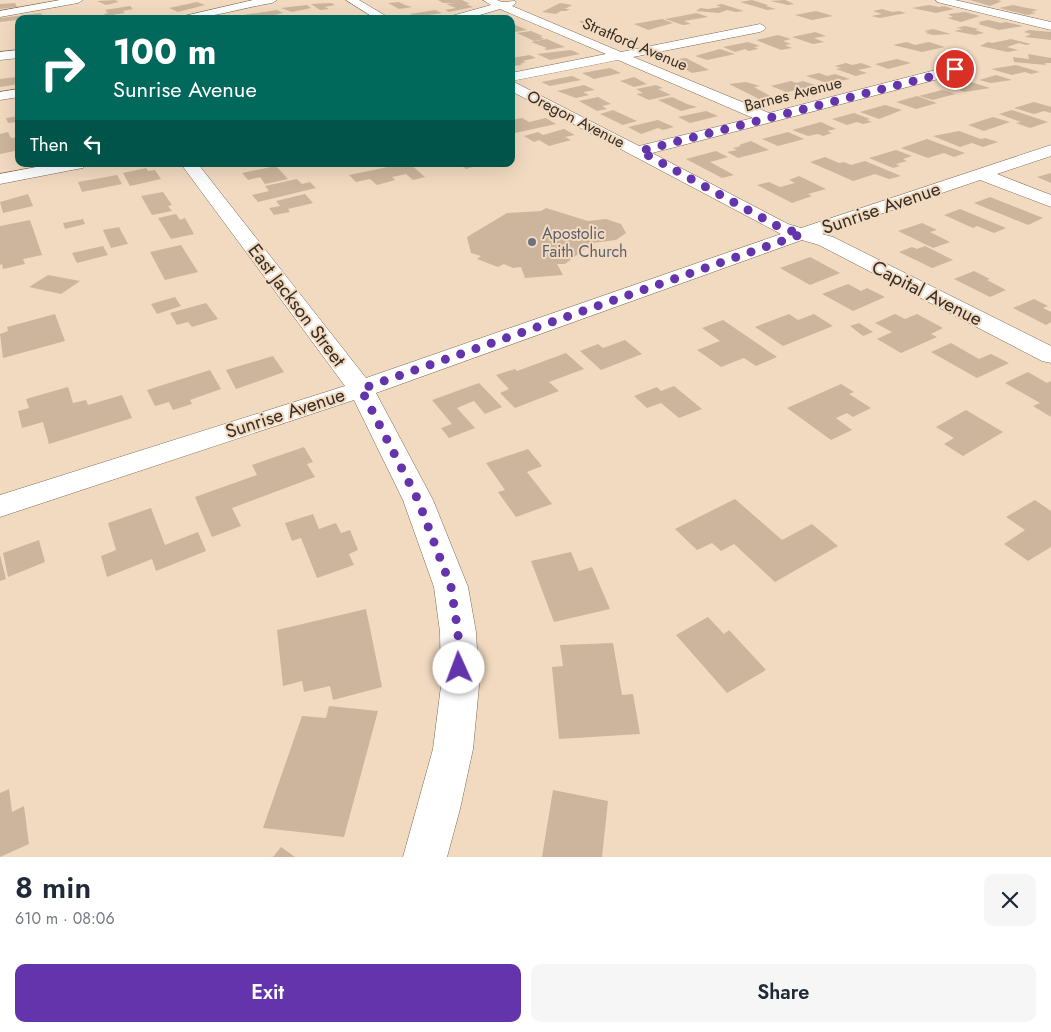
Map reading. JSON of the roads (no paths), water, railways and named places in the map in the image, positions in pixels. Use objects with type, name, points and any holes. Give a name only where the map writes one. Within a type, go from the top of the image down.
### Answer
[{"type":"street","points":[[0,14],[63,1],[78,0]]},
{"type":"street","points":[[199,15],[230,7],[272,0]]},
{"type":"street","points":[[351,0],[378,15]]},
{"type":"street","name":"Stratford Avenue","points":[[488,0],[769,119]]},
{"type":"street","points":[[468,15],[520,0]]},
{"type":"street","points":[[941,0],[1051,26]]},
{"type":"street","points":[[63,1],[72,14]]},
{"type":"street","points":[[515,76],[622,57],[760,28]]},
{"type":"street","points":[[0,56],[15,54]]},
{"type":"street","name":"Barnes Avenue","points":[[640,151],[769,119],[955,69]]},
{"type":"street","name":"Oregon Avenue","points":[[515,87],[640,151],[781,228],[802,234]]},
{"type":"street","points":[[0,96],[15,94]]},
{"type":"street","name":"Sunrise Avenue","points":[[0,506],[361,389],[802,234],[1051,150]]},
{"type":"street","points":[[0,179],[61,167]]},
{"type":"street","name":"East Jackson Street","points":[[191,167],[361,389],[418,500],[451,587],[458,632],[460,686],[453,748],[439,809],[425,857]]},
{"type":"street","points":[[981,174],[1051,201]]},
{"type":"street","name":"Capital Avenue","points":[[802,234],[826,241],[1051,356]]},
{"type":"place","name":"Apostolic Faith Church","points":[[532,242]]}]
